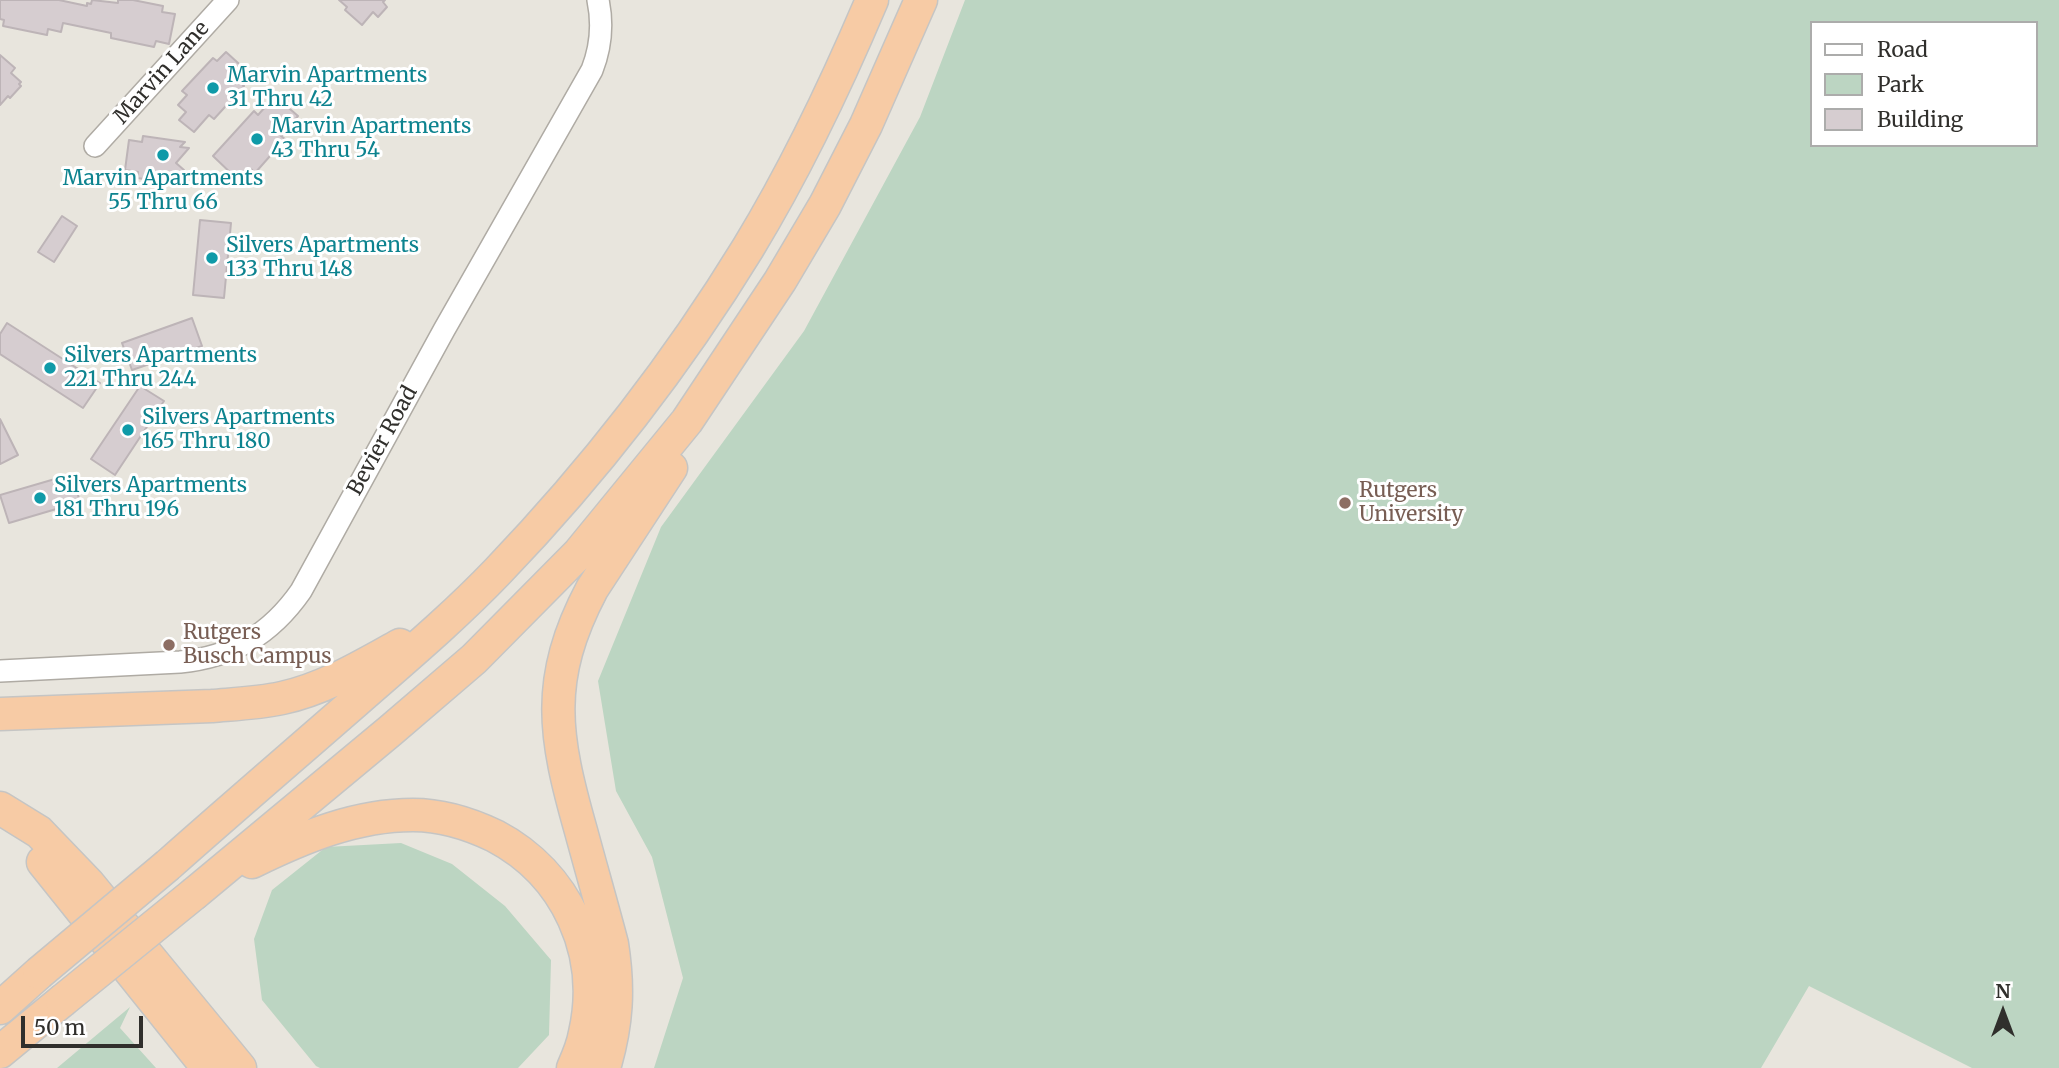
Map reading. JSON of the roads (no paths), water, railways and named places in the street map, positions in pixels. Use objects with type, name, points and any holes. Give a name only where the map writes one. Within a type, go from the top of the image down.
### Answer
[{"type":"highway","points":[[0,1007],[168,865],[453,616],[514,554],[594,462],[649,394],[748,247],[822,111],[872,0]]},
{"type":"highway","points":[[0,1052],[390,732],[474,659],[579,553],[687,421],[780,281],[825,205],[866,125],[921,0]]},
{"type":"highway","points":[[604,1068],[616,1014],[616,971],[612,944],[560,751],[557,714],[561,674],[571,632],[583,605],[681,453],[687,421]]},
{"type":"highway","points":[[0,714],[212,706],[282,698],[321,686],[453,616]]},
{"type":"highway","points":[[2,810],[208,1068]]},
{"type":"highway","points":[[2,810],[39,832],[88,883],[240,1068]]},
{"type":"highway","points":[[201,889],[293,841],[324,830],[374,818],[415,815],[442,817],[488,833],[505,842],[543,871],[571,912],[581,938],[589,981],[588,1014],[585,1034],[573,1068]]},
{"type":"street","name":"Marvin Lane","points":[[95,146],[228,0]]},
{"type":"street","name":"Bevier Road","points":[[0,671],[205,659],[247,642],[273,625],[288,610],[592,70],[601,40],[598,0]]},
{"type":"place","name":"Marvin Apartments 31 Thru 42","points":[[213,88]]},
{"type":"place","name":"Marvin Apartments 43 Thru 54","points":[[257,139]]},
{"type":"place","name":"Marvin Apartments 55 Thru 66","points":[[163,155]]},
{"type":"place","name":"Silvers Apartments 133 Thru 148","points":[[212,258]]},
{"type":"place","name":"Silvers Apartments 221 Thru 244","points":[[50,368]]},
{"type":"place","name":"Silvers Apartments 165 Thru 180","points":[[128,430]]},
{"type":"place","name":"Silvers Apartments 181 Thru 196","points":[[40,498]]},
{"type":"place","name":"Rutgers University","points":[[1345,503]]},
{"type":"place","name":"Rutgers Busch Campus","points":[[169,645]]}]
